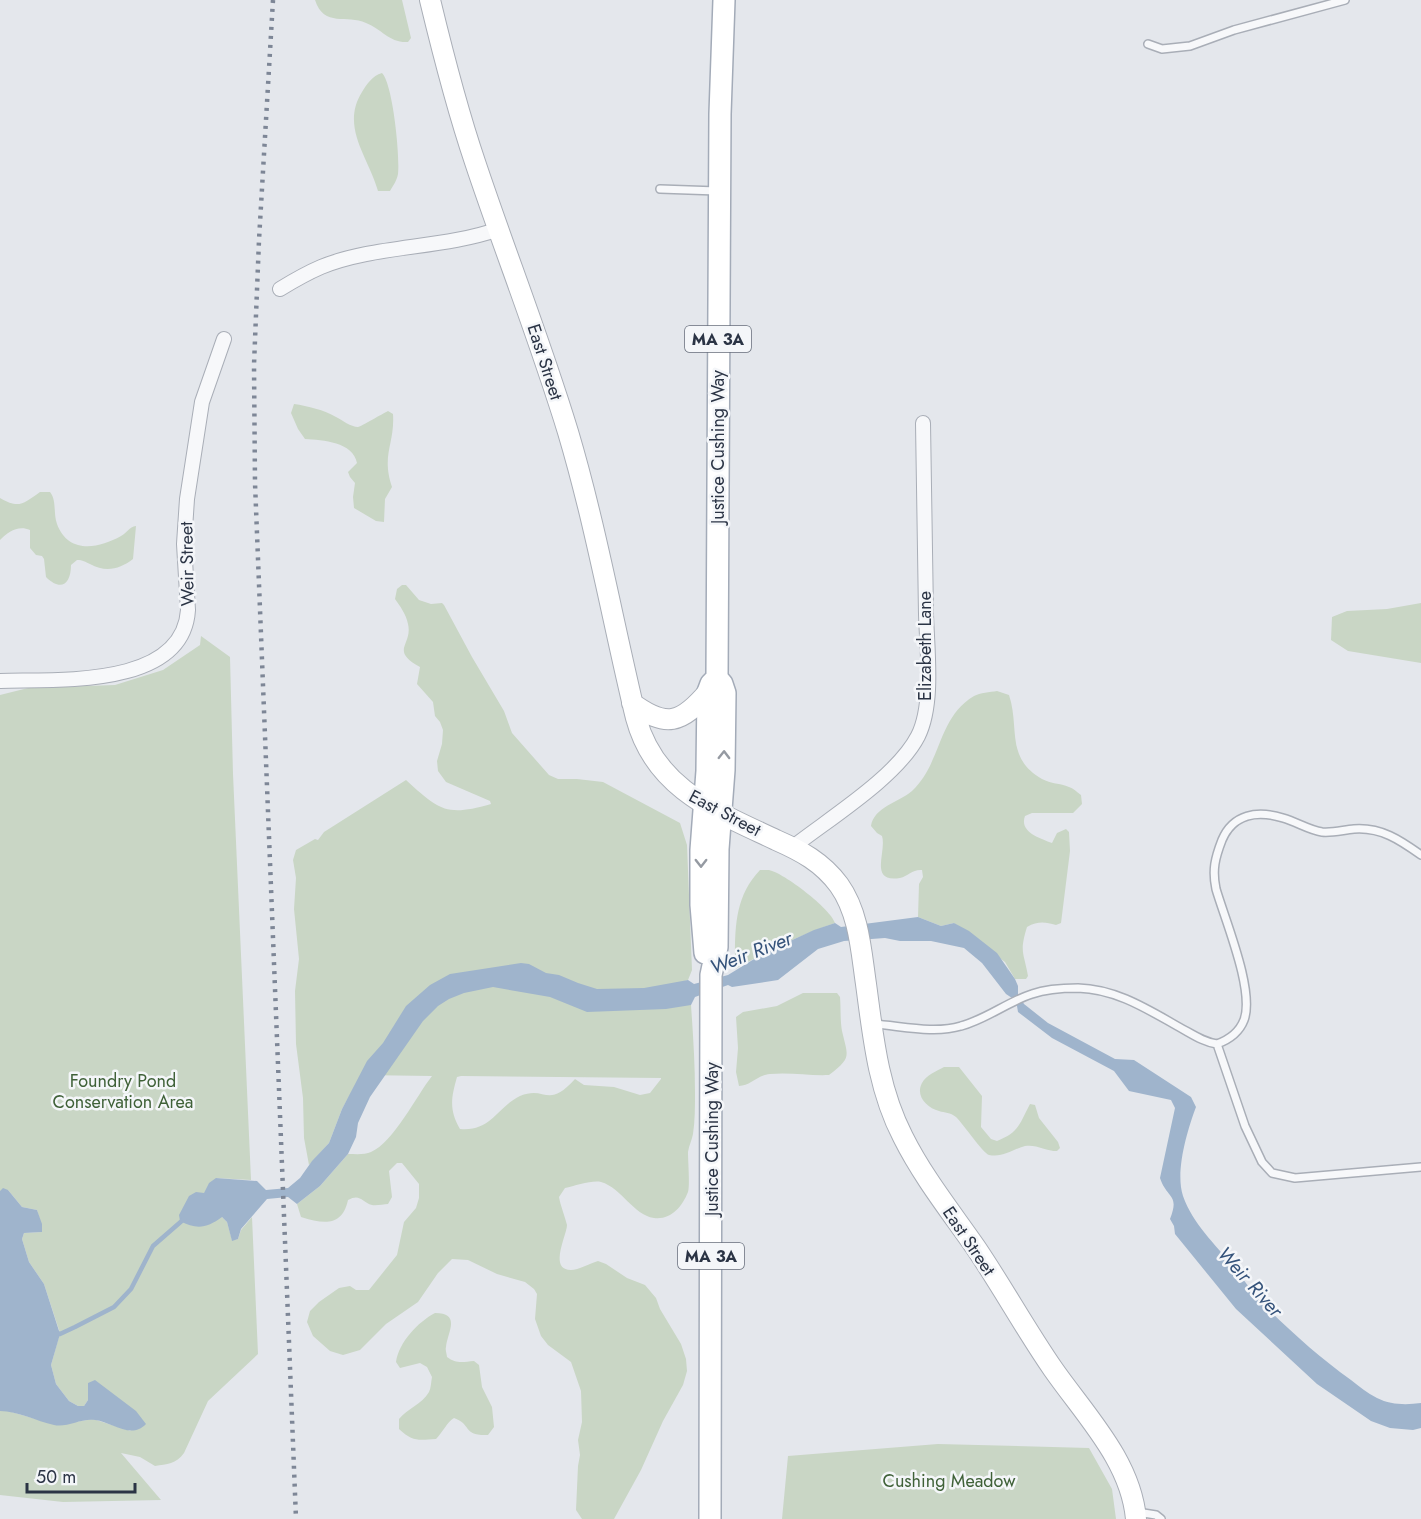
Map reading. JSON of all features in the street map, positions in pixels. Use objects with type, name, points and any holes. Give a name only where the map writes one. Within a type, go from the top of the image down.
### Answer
[{"type":"main road","name":"East Street","points":[[430,0],[458,107],[498,229],[531,318],[568,434],[588,507],[642,739],[656,763],[682,790],[713,809],[804,852],[832,876],[849,902],[859,934],[880,1079],[901,1135],[1053,1368],[1105,1442],[1126,1478],[1135,1515]]},
{"type":"main road","name":"Justice Cushing Way","points":[[710,1519],[711,984],[703,946],[701,850],[724,770],[725,693],[722,684],[712,685],[720,114],[724,0]]},
{"type":"main road","points":[[632,703],[654,717],[677,720],[689,713],[712,685]]},
{"type":"street","points":[[280,289],[322,266],[348,258],[457,241],[498,229]]},
{"type":"street","name":"Weir Street","points":[[0,681],[79,678],[126,671],[159,659],[180,639],[187,621],[188,610],[183,544],[201,402],[224,339]]},
{"type":"street","name":"Elizabeth Lane","points":[[793,847],[864,794],[886,774],[908,750],[923,723],[927,677],[924,423]]},
{"type":"lane","points":[[1148,44],[1162,49],[1190,46],[1234,30],[1345,0]]},
{"type":"lane","points":[[660,189],[719,192]]},
{"type":"lane","points":[[871,1024],[948,1029],[972,1023],[1031,994],[1079,988],[1101,990],[1118,995],[1200,1039],[1217,1044],[1232,1037],[1239,1030],[1247,1006],[1244,984],[1214,879],[1216,857],[1230,825],[1241,818],[1265,815],[1282,818],[1324,832],[1355,829],[1378,831],[1391,835],[1421,855]]},
{"type":"lane","points":[[1217,1044],[1245,1126],[1262,1162],[1272,1173],[1295,1178],[1421,1167]]},
{"type":"lane","points":[[1135,1515],[1156,1515],[1161,1519]]},
{"type":"green space","points":[[315,0],[402,0],[411,38],[408,42],[401,42],[366,23],[330,17],[319,9]]},
{"type":"green space","points":[[382,73],[392,105],[398,153],[398,174],[390,191],[378,191],[358,142],[354,118],[356,105],[362,92],[373,78]]},
{"type":"green space","points":[[294,404],[321,410],[358,427],[388,411],[393,414],[388,457],[392,487],[385,499],[384,522],[376,521],[354,508],[355,483],[348,472],[357,463],[354,456],[344,446],[305,439],[291,413]]},
{"type":"green space","points":[[40,492],[50,492],[57,524],[62,534],[76,544],[94,546],[103,544],[136,526],[133,559],[113,569],[96,567],[77,560],[71,565],[71,572],[64,584],[51,582],[46,577],[44,559],[30,548],[30,530],[21,528],[14,530],[0,540],[0,498],[21,504]]},
{"type":"green space","points":[[406,585],[419,600],[444,605],[504,711],[512,733],[549,775],[558,779],[603,782],[680,823],[687,845],[692,970],[688,980],[685,981],[685,1005],[691,1005],[695,1092],[694,1129],[688,1152],[688,1192],[683,1203],[671,1215],[660,1218],[647,1216],[640,1212],[615,1190],[601,1182],[588,1182],[565,1188],[559,1197],[567,1225],[560,1251],[561,1264],[564,1268],[571,1270],[581,1268],[598,1261],[627,1278],[645,1285],[656,1298],[681,1344],[686,1359],[687,1371],[683,1385],[614,1519],[582,1519],[576,1510],[580,1455],[578,1440],[582,1422],[581,1391],[571,1362],[548,1345],[541,1336],[535,1319],[537,1294],[525,1282],[497,1274],[468,1260],[452,1259],[438,1273],[418,1302],[386,1324],[360,1350],[343,1355],[330,1351],[313,1336],[307,1322],[310,1311],[339,1288],[350,1286],[356,1290],[369,1290],[397,1255],[404,1222],[416,1208],[419,1184],[402,1163],[397,1163],[389,1171],[392,1197],[388,1204],[372,1205],[355,1197],[348,1200],[345,1209],[337,1219],[324,1222],[301,1217],[297,1204],[320,1186],[348,1154],[369,1153],[388,1139],[432,1076],[361,1075],[342,1109],[329,1143],[309,1165],[304,1138],[303,1098],[296,1044],[295,991],[299,959],[294,909],[296,878],[293,860],[296,850],[315,839],[318,840],[324,832],[406,780],[427,798],[444,808],[463,810],[491,804],[490,801],[446,782],[438,771],[437,761],[443,730],[435,716],[433,702],[417,684],[420,667],[406,656],[404,651],[409,631],[404,614],[395,599],[397,589]],"holes":[[[461,1076],[661,1078],[650,1093],[640,1095],[614,1087],[584,1085],[575,1079],[566,1088],[552,1095],[529,1093],[520,1096],[487,1123],[471,1129],[460,1129],[453,1110],[452,1098],[455,1084],[457,1077]]]},
{"type":"green space","points":[[1421,603],[1421,663],[1348,651],[1331,640],[1332,617],[1347,611],[1387,609]]},
{"type":"green space","name":"Foundry Pond Conservation Area","points":[[201,636],[230,657],[251,1180],[216,1178],[222,1217],[227,1222],[232,1240],[238,1239],[241,1230],[252,1217],[258,1354],[208,1401],[184,1453],[178,1459],[155,1466],[140,1457],[121,1453],[161,1500],[63,1502],[0,1495],[0,1411],[8,1411],[57,1425],[93,1419],[131,1431],[88,1383],[88,1400],[84,1406],[78,1406],[69,1401],[56,1384],[51,1365],[60,1333],[44,1284],[29,1262],[22,1239],[24,1233],[42,1232],[37,1210],[22,1207],[8,1190],[0,1191],[0,695],[28,688],[115,685],[163,670],[200,645]]},
{"type":"green space","points":[[997,691],[1009,695],[1018,752],[1023,762],[1030,771],[1042,779],[1075,790],[1081,795],[1082,804],[1073,813],[1032,813],[1025,816],[1025,826],[1032,834],[1052,843],[1057,833],[1066,829],[1069,832],[1070,851],[1061,923],[1056,925],[1038,923],[1027,927],[1023,948],[1028,976],[1026,979],[1015,979],[1005,962],[954,923],[941,926],[918,917],[919,884],[923,877],[922,870],[900,878],[884,876],[881,865],[882,836],[871,826],[873,819],[882,809],[907,795],[922,780],[946,728],[962,705],[976,695]]},
{"type":"green space","points":[[760,870],[769,870],[795,884],[825,909],[835,923],[784,944],[735,969],[737,916],[740,904],[751,881]]},
{"type":"green space","points":[[803,993],[837,993],[840,997],[841,1027],[847,1052],[845,1060],[829,1075],[770,1074],[739,1086],[736,1072],[738,1048],[736,1017],[743,1012],[777,1006]]},
{"type":"green space","points":[[944,1067],[959,1067],[982,1096],[981,1127],[991,1139],[997,1141],[1014,1131],[1021,1123],[1030,1104],[1035,1105],[1039,1118],[1058,1142],[1060,1148],[1053,1151],[1025,1146],[994,1156],[986,1153],[956,1117],[930,1107],[921,1097],[920,1088],[924,1080]]},
{"type":"green space","points":[[435,1313],[448,1316],[451,1320],[446,1348],[447,1357],[457,1362],[474,1361],[479,1365],[482,1387],[492,1407],[494,1427],[488,1435],[474,1434],[460,1420],[454,1418],[436,1439],[416,1439],[399,1429],[399,1419],[429,1392],[432,1377],[427,1367],[420,1363],[400,1368],[396,1362],[398,1355],[410,1333]]},
{"type":"green space","name":"Cushing Meadow","points":[[938,1444],[1089,1448],[1112,1489],[1116,1519],[782,1519],[788,1456]]},
{"type":"water","points":[[918,917],[941,926],[954,923],[969,931],[997,953],[1015,979],[1018,994],[1024,1004],[1048,1023],[1115,1059],[1134,1060],[1191,1097],[1196,1107],[1183,1152],[1180,1175],[1183,1196],[1198,1225],[1261,1302],[1327,1362],[1377,1398],[1399,1404],[1421,1403],[1421,1428],[1413,1430],[1390,1428],[1371,1421],[1317,1384],[1236,1309],[1175,1234],[1170,1219],[1173,1201],[1160,1178],[1175,1108],[1171,1100],[1129,1091],[1114,1071],[1052,1038],[1018,1012],[1012,998],[1006,994],[982,963],[964,948],[931,941],[900,941],[885,938],[844,941],[818,949],[778,980],[732,987],[728,985],[695,997],[691,1005],[666,1009],[587,1012],[550,997],[493,987],[464,993],[438,1006],[423,1021],[370,1097],[358,1123],[356,1137],[348,1154],[320,1186],[297,1204],[288,1197],[267,1199],[241,1229],[238,1239],[232,1241],[227,1222],[222,1217],[212,1224],[197,1227],[180,1221],[179,1215],[189,1196],[196,1192],[204,1193],[209,1183],[216,1178],[257,1181],[266,1190],[288,1188],[300,1178],[329,1143],[342,1109],[367,1061],[383,1043],[406,1006],[430,985],[450,974],[521,963],[597,989],[644,988],[688,980],[694,984],[728,975],[764,953],[835,923],[841,927]]},
{"type":"water","points":[[3,1188],[8,1190],[22,1207],[37,1210],[42,1224],[42,1232],[24,1233],[22,1239],[29,1262],[44,1284],[60,1334],[51,1365],[56,1384],[69,1401],[78,1406],[84,1406],[88,1400],[88,1383],[95,1380],[136,1411],[146,1424],[140,1429],[121,1429],[95,1420],[59,1426],[20,1414],[0,1411],[0,1191]]},
{"type":"waterway","name":"Weir River","points":[[57,1333],[60,1334],[114,1307],[131,1289],[153,1246],[184,1219]]},
{"type":"railway","points":[[273,0],[254,365],[255,483],[296,1519]]}]
